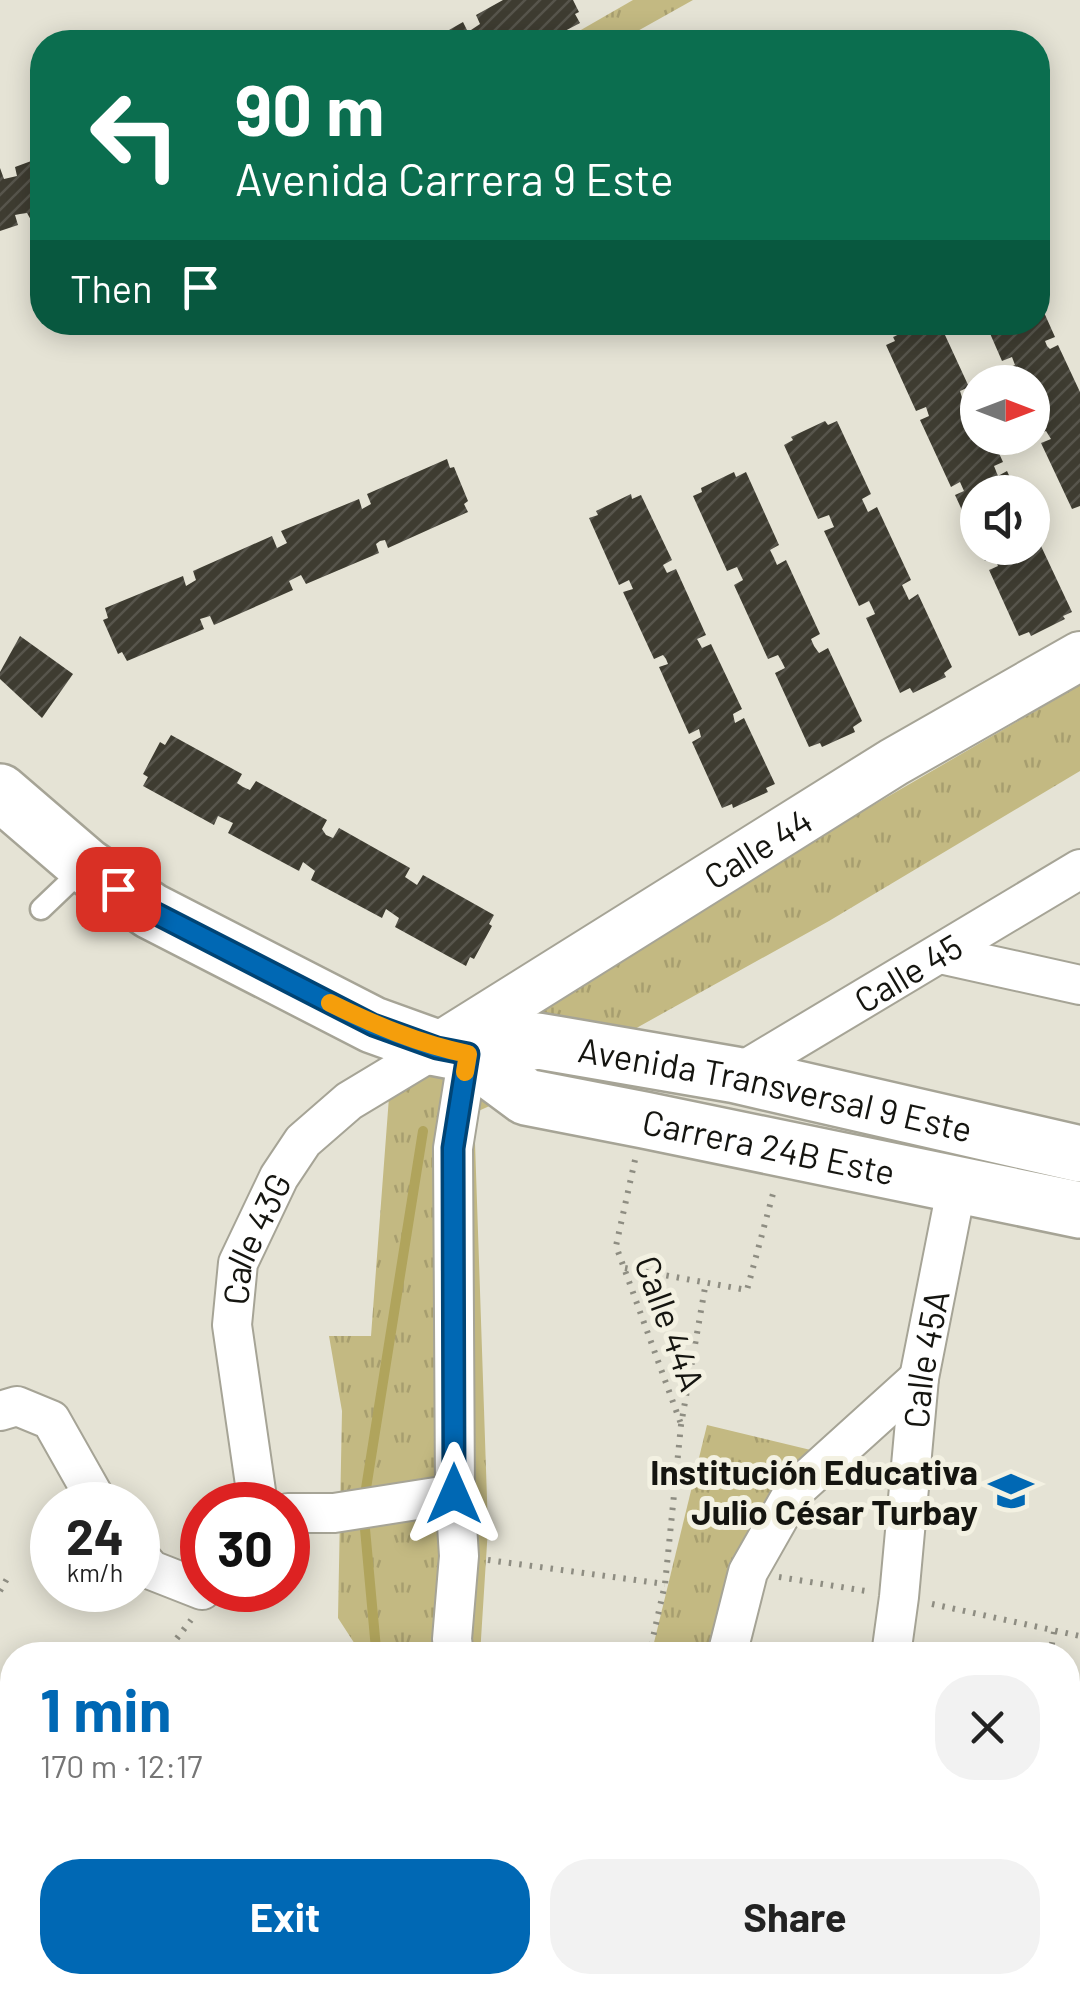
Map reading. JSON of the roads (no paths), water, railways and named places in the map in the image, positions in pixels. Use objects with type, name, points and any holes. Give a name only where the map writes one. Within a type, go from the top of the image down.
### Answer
[{"type":"main road","points":[[0,792],[86,866],[151,911],[373,1025],[453,1051]]},
{"type":"main road","name":"Avenida Transversal 9 Este","points":[[453,1051],[538,1040],[736,1075],[1080,1154]]},
{"type":"main road","name":"Carrera 24B Este","points":[[453,1051],[526,1098],[1080,1210]]},
{"type":"street","name":"Calle 44","points":[[453,1051],[894,762],[1080,656]]},
{"type":"street","name":"Calle 45","points":[[736,1075],[1080,869]]},
{"type":"street","points":[[940,954],[1080,985]]},
{"type":"street","points":[[452,1642],[459,1556],[454,1494],[453,1051]]},
{"type":"street","name":"Calle 43G","points":[[255,1482],[232,1325],[238,1263],[272,1190],[303,1140],[349,1101],[453,1051]]},
{"type":"street","name":"Calle 45A","points":[[893,1642],[920,1378],[957,1185]]},
{"type":"street","points":[[730,1642],[748,1572],[794,1491],[920,1378]]},
{"type":"street","points":[[8,1408],[50,1420],[86,1482]]},
{"type":"street","points":[[310,1513],[334,1513],[454,1494]]},
{"type":"lane","points":[[41,909],[86,866]]},
{"type":"waterway","points":[[364,1501],[423,1131]]},
{"type":"waterway","points":[[364,1518],[375,1642]]},
{"type":"place","name":"Institución Educativa Julio César Turbay","points":[[1011,1491]]}]
